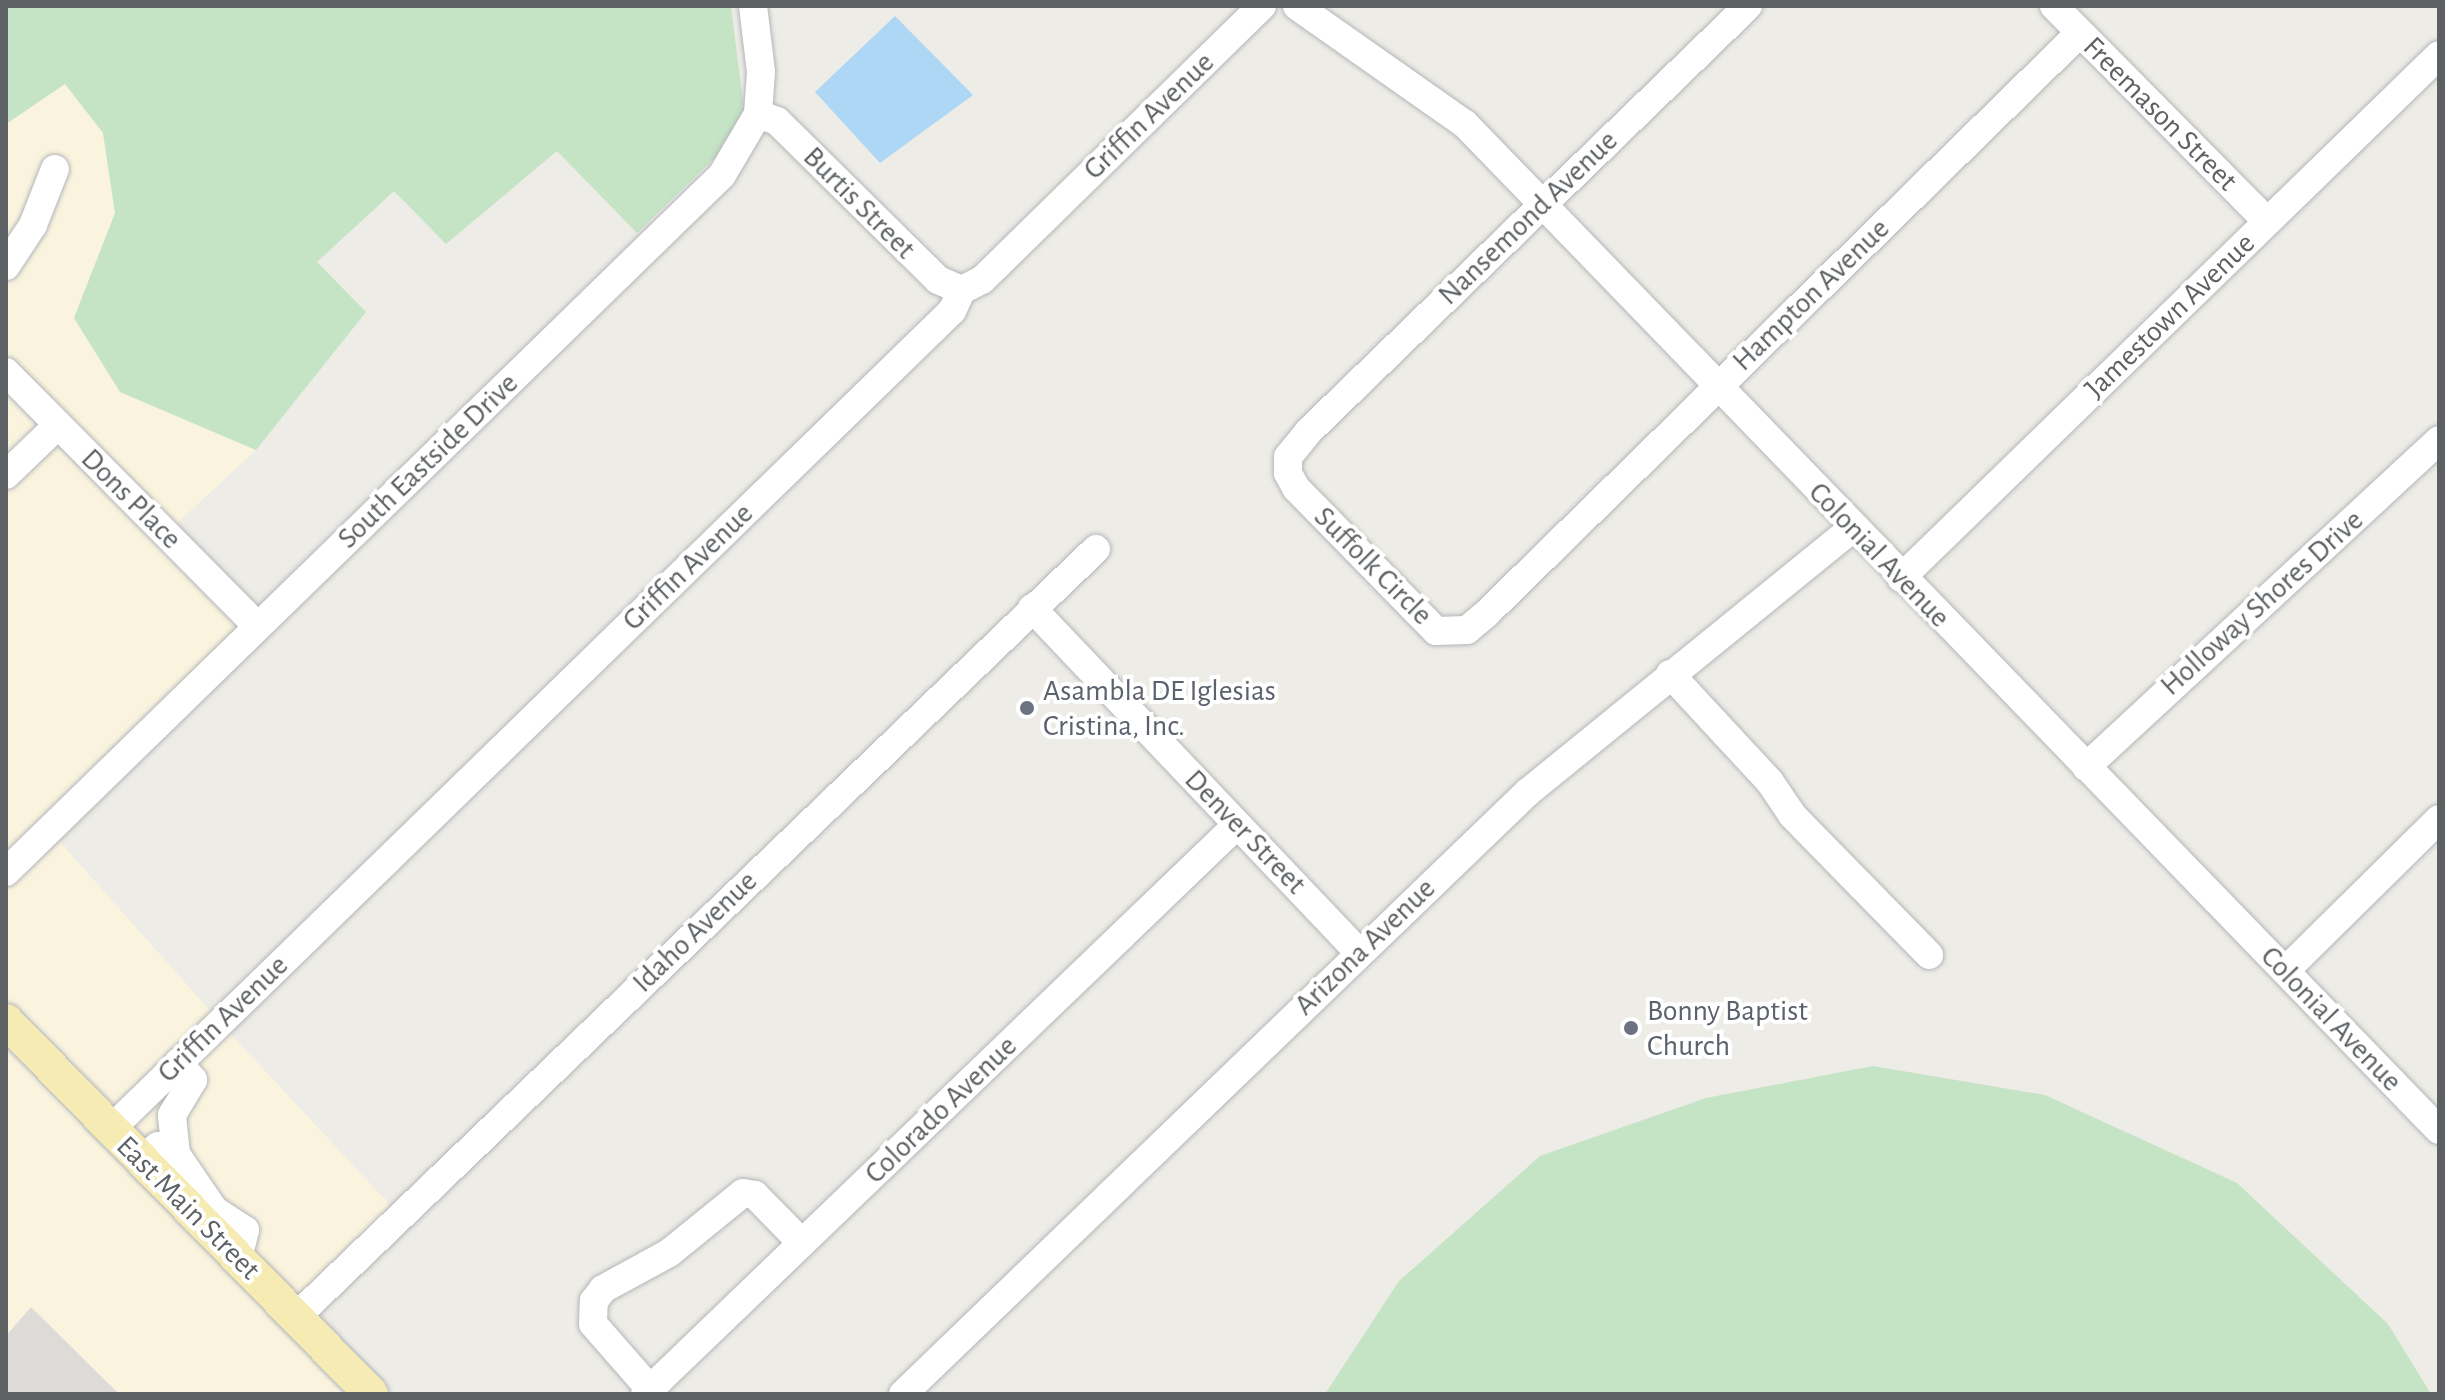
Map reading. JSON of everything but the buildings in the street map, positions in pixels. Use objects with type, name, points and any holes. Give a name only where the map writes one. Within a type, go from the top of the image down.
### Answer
[{"type":"main road","name":"East Main Street","points":[[6,1021],[141,1160],[224,1227],[238,1259],[371,1394]]},
{"type":"street","name":"South Eastside Drive","points":[[6,872],[722,175],[758,114],[761,72],[753,6]]},
{"type":"street","name":"Griffin Avenue","points":[[111,1129],[952,311],[962,290],[982,280],[1262,6]]},
{"type":"street","name":"Colonial Avenue","points":[[1297,6],[1447,107],[2439,1130]]},
{"type":"street","name":"Nansemond Avenue","points":[[1309,431],[1748,6]]},
{"type":"street","name":"Freemason Street","points":[[2054,6],[2267,221]]},
{"type":"street","name":"Hampton Avenue","points":[[1543,558],[2080,33]]},
{"type":"street","name":"Jamestown Avenue","points":[[1901,578],[2439,55]]},
{"type":"street","name":"Burtis Street","points":[[758,114],[777,121],[938,280],[962,290]]},
{"type":"street","points":[[6,266],[33,225],[55,169]]},
{"type":"street","name":"Dons Place","points":[[6,372],[257,626]]},
{"type":"street","points":[[6,475],[58,425]]},
{"type":"street","name":"Suffolk Circle","points":[[1309,431],[1288,457],[1288,473],[1296,488],[1436,631],[1467,630],[1543,558]]},
{"type":"street","name":"Holloway Shores Drive","points":[[2086,767],[2178,677],[2439,440]]},
{"type":"street","name":"Arizona Avenue","points":[[903,1394],[1528,792],[1853,528]]},
{"type":"street","name":"Idaho Avenue","points":[[296,1317],[1096,549]]},
{"type":"street","name":"Denver Street","points":[[1032,608],[1359,952]]},
{"type":"street","points":[[1670,674],[1770,782],[1792,815],[1929,955]]},
{"type":"street","points":[[2285,971],[2439,819]]},
{"type":"street","name":"Colorado Avenue","points":[[647,1392],[1237,825]]},
{"type":"street","points":[[178,1062],[193,1080],[172,1115],[176,1154],[224,1227]]},
{"type":"street","points":[[141,1160],[158,1146],[176,1154]]},
{"type":"street","points":[[647,1392],[593,1324],[594,1301],[603,1289],[669,1253],[743,1193],[755,1195],[802,1243]]},
{"type":"shaded area","points":[[65,83],[103,133],[115,213],[74,318],[120,392],[256,450],[174,526],[6,356],[6,124]]},
{"type":"shaded area","points":[[6,388],[43,426],[6,461]]},
{"type":"shaded area","points":[[57,440],[242,627],[6,858],[6,488]]},
{"type":"shaded area","points":[[254,643],[59,841],[213,1014],[111,1114],[6,1004],[6,886]]},
{"type":"shaded area","points":[[226,1029],[394,1210],[291,1306],[123,1125]]},
{"type":"shaded area","points":[[6,1037],[355,1394],[119,1394],[31,1308],[6,1336]]},
{"type":"shaded area","points":[[31,1307],[119,1394],[6,1394],[6,1336]]},
{"type":"green space","points":[[6,6],[731,6],[745,118],[733,140],[637,233],[557,151],[446,244],[394,191],[317,262],[366,312],[256,450],[120,392],[74,318],[115,213],[103,133],[65,84],[6,124]]},
{"type":"green space","points":[[1873,1066],[2045,1095],[2237,1183],[2388,1324],[2431,1394],[1325,1394],[1399,1281],[1540,1156],[1706,1098]]},
{"type":"water","points":[[895,16],[973,95],[880,163],[815,92]]},
{"type":"place","name":"Asambla DE Iglesias Cristina, Inc.","points":[[1027,708]]},
{"type":"place","name":"Bonny Baptist Church","points":[[1631,1028]]}]
